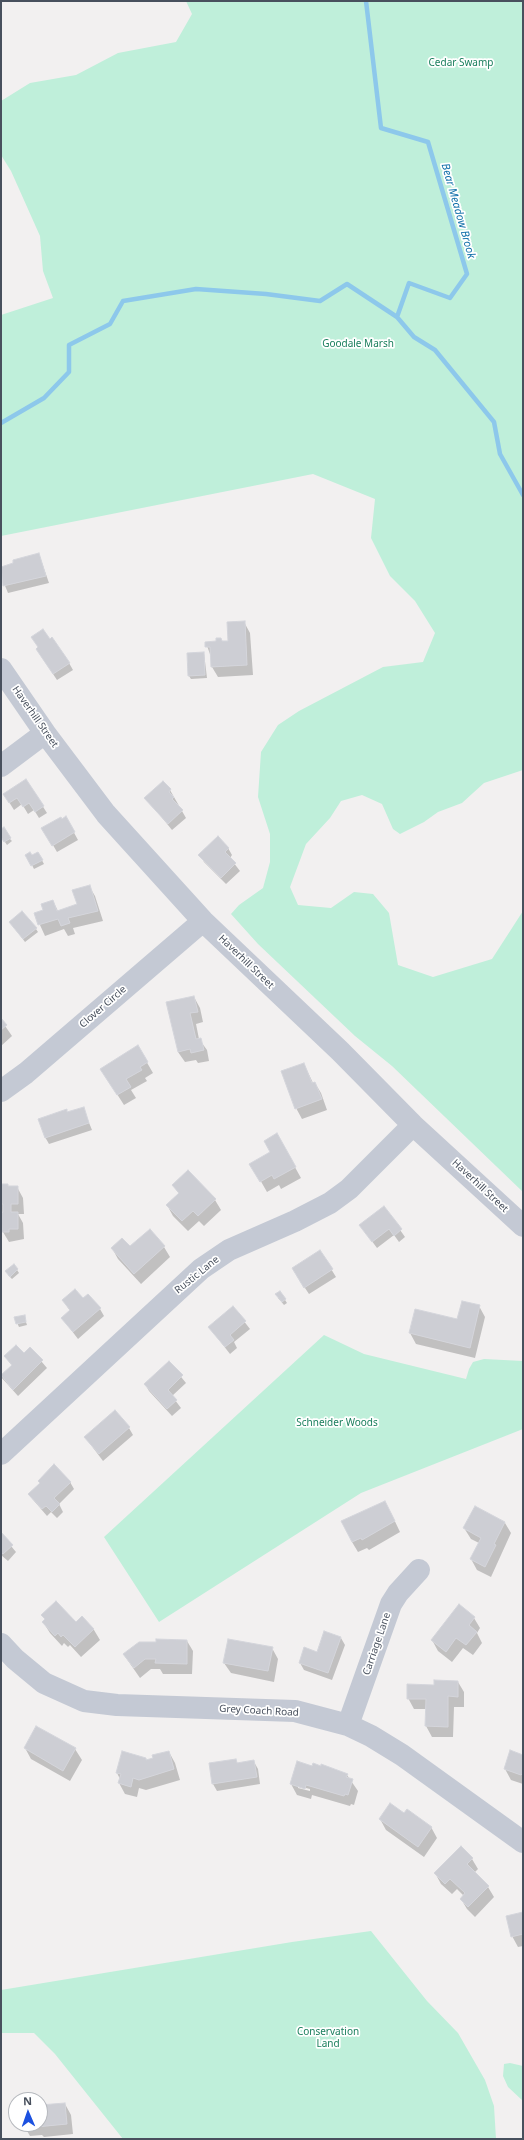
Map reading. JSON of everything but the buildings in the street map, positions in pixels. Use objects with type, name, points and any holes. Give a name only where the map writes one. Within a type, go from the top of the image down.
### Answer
[{"type":"street","name":"Haverhill Street","points":[[1,669],[45,733],[106,814],[203,921],[340,1051],[413,1125],[523,1226]]},
{"type":"street","points":[[1,766],[45,733]]},
{"type":"street","name":"Clover Circle","points":[[1,1091],[26,1073],[203,921]]},
{"type":"street","name":"Rustic Lane","points":[[1,1454],[201,1269],[229,1250],[295,1222],[330,1203],[349,1189],[413,1125]]},
{"type":"street","name":"Carriage Lane","points":[[348,1725],[391,1604],[401,1589],[419,1570]]},
{"type":"street","name":"Grey Coach Road","points":[[1,1644],[15,1659],[44,1683],[84,1701],[117,1706],[295,1711],[348,1725],[371,1736],[402,1755],[523,1842]]},
{"type":"green space","name":"Cedar Swamp","points":[[186,1],[523,1],[523,770],[484,783],[462,803],[438,812],[424,822],[400,834],[393,829],[382,804],[362,795],[341,801],[330,818],[306,844],[290,887],[298,905],[331,908],[354,892],[373,894],[389,913],[398,965],[433,977],[492,959],[523,911],[523,1192],[392,1066],[355,1036],[258,944],[231,914],[239,905],[263,888],[270,862],[270,834],[258,797],[261,752],[278,725],[299,711],[383,667],[423,662],[435,633],[415,601],[390,576],[371,538],[375,499],[313,474],[1,536],[1,315],[53,298],[43,271],[40,236],[11,171],[1,155],[1,101],[30,83],[76,75],[118,53],[176,42],[192,14]]},
{"type":"green space","name":"Schneider Woods","points":[[324,1335],[364,1354],[466,1379],[473,1362],[484,1359],[523,1361],[523,1429],[361,1493],[159,1622],[104,1537]]},
{"type":"green space","name":"Conservation Land","points":[[371,1931],[427,2001],[458,2033],[485,2080],[494,2106],[496,2139],[123,2139],[55,2054],[34,2033],[1,2033],[1,1990],[292,1942]]},
{"type":"green space","points":[[510,2063],[523,2066],[523,2101],[508,2087],[503,2076],[504,2064]]},
{"type":"waterway","name":"Bear Meadow Brook","points":[[366,1],[381,128],[428,142],[467,274],[450,298],[409,283],[397,317],[414,337],[435,350],[494,422],[500,454],[523,495]]},
{"type":"waterway","points":[[1,423],[44,398],[69,372],[69,345],[110,324],[123,301],[196,289],[266,294],[320,301],[347,284],[397,317]]},
{"type":"park label","name":"Goodale Marsh","points":[[358,344]]}]
